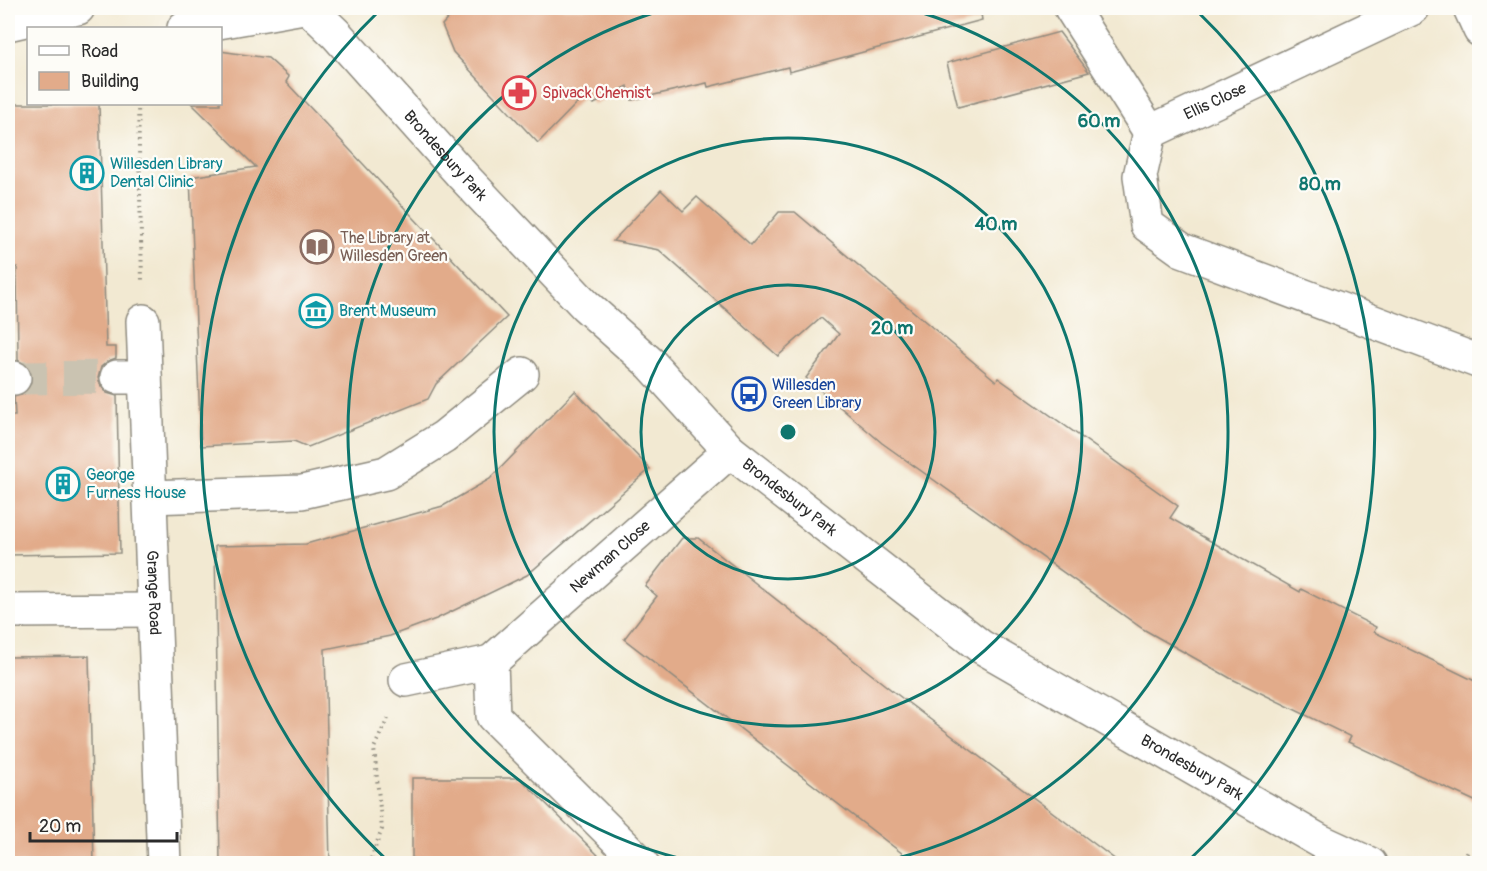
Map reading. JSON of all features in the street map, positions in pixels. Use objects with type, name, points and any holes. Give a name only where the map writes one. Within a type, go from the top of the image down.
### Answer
[{"type":"street","points":[[8,24],[78,8]]},
{"type":"street","points":[[190,27],[298,8]]},
{"type":"street","name":"Brondesbury Park","points":[[309,8],[336,34],[406,115],[585,305],[651,364],[730,451],[980,646],[1315,852],[1370,864]]},
{"type":"street","points":[[1071,8],[1150,132],[1140,176],[1147,225],[1182,250],[1479,362]]},
{"type":"street","name":"Ellis Close","points":[[1150,132],[1413,8]]},
{"type":"street","points":[[1470,8],[1479,30]]},
{"type":"street","points":[[8,45],[27,43]]},
{"type":"street","name":"Grange Road","points":[[143,321],[131,377],[149,496],[164,864]]},
{"type":"street","points":[[149,496],[302,492],[386,473],[444,437],[522,374]]},
{"type":"street","name":"Newman Close","points":[[406,680],[491,662],[730,451]]},
{"type":"street","points":[[8,611],[153,610]]},
{"type":"street","points":[[491,662],[493,716],[642,864]]},
{"type":"path","points":[[138,105],[143,321]]},
{"type":"path","points":[[369,864],[382,829],[374,748],[406,680]]},
{"type":"path","points":[[1464,859],[1468,851]]},
{"type":"building","points":[[464,8],[980,8],[982,20],[789,72],[788,67],[708,87],[707,83],[632,100],[628,86],[594,104],[586,94],[538,143],[453,52],[442,25],[455,11]]},
{"type":"building","points":[[1059,32],[1089,72],[958,107],[947,63]]},
{"type":"building","name":"The Library at Willesden Green","points":[[222,51],[268,58],[289,77],[286,82],[507,317],[436,384],[428,399],[308,447],[294,441],[201,446],[190,177],[256,167],[193,105],[222,105]]},
{"type":"building","points":[[8,104],[99,105],[106,347],[116,347],[116,358],[101,367],[98,378],[107,393],[117,396],[120,553],[8,555],[8,416],[15,416],[14,397],[24,394],[33,379],[30,368],[18,360],[17,267],[8,268]]},
{"type":"building","points":[[661,190],[683,211],[697,197],[751,245],[779,212],[795,212],[996,381],[998,378],[1178,506],[1170,518],[1300,592],[1301,589],[1376,627],[1374,632],[1479,683],[1479,803],[1348,742],[1351,737],[1230,678],[1143,629],[882,443],[806,378],[839,334],[821,318],[778,356],[659,250],[613,241]]},
{"type":"building","points":[[575,391],[650,469],[527,575],[436,619],[390,636],[325,649],[330,864],[220,864],[215,546],[306,544],[443,506],[490,479]]},
{"type":"building","points":[[682,538],[698,538],[894,692],[1121,864],[916,864],[624,639],[657,596],[645,586]]},
{"type":"building","points":[[89,656],[94,864],[8,864],[8,657]]},
{"type":"building","points":[[412,778],[520,778],[607,864],[412,864]]},
{"type":"tunnel","points":[[14,378],[117,377]]},
{"type":"place","name":"Spivack Chemist","points":[[519,93]]},
{"type":"place","name":"Willesden Library Dental Clinic","points":[[87,173]]},
{"type":"place","name":"The Library at Willesden Green","points":[[317,247]]},
{"type":"place","name":"Brent Museum","points":[[316,311]]},
{"type":"place","name":"Willesden Green Library","points":[[749,394]]},
{"type":"place","name":"George Furness House","points":[[63,484]]}]
